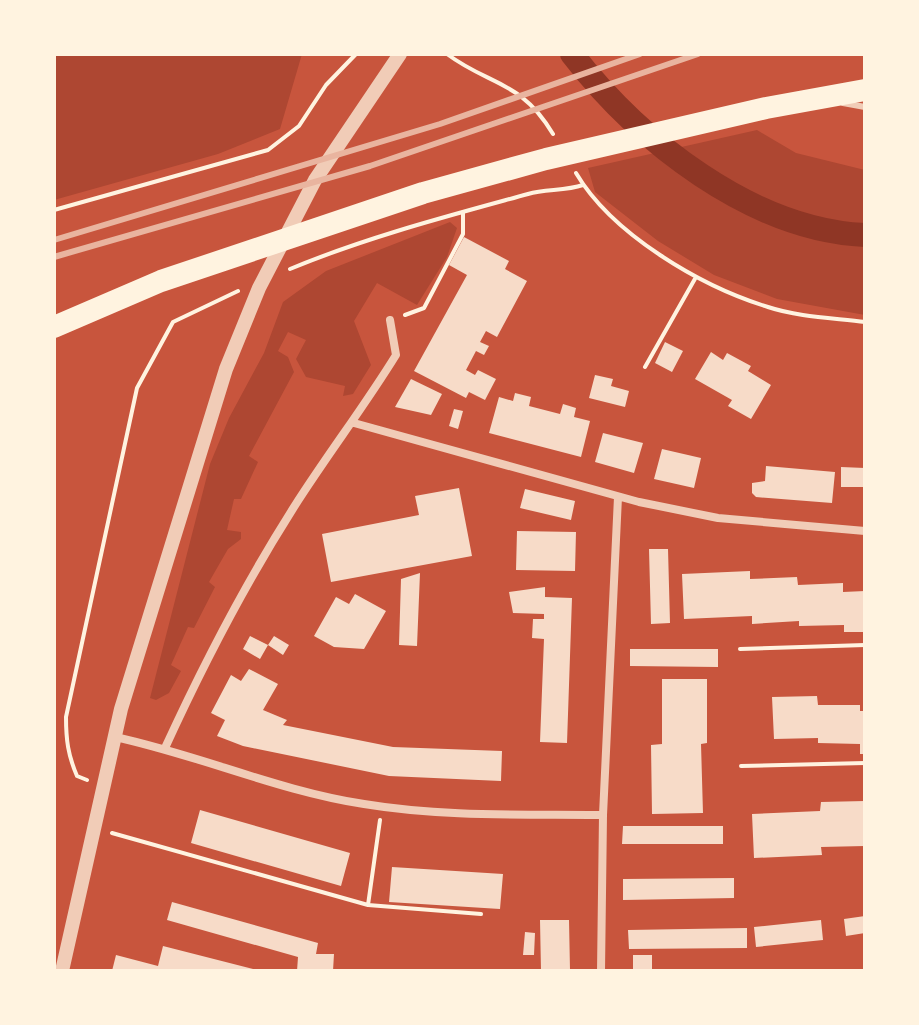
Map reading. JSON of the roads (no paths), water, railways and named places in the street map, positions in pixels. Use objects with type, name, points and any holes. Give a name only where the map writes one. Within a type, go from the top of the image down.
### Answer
[{"type":"highway","points":[[54,327],[161,281],[263,244],[546,159],[766,108],[865,90]]},
{"type":"street","points":[[62,971],[115,737],[226,369],[259,288],[315,180],[400,54]]},
{"type":"street","points":[[165,748],[200,672],[295,505],[354,423],[396,355],[390,320]]},
{"type":"street","points":[[354,423],[618,497],[718,518],[865,531]]},
{"type":"street","points":[[601,971],[603,815],[618,497]]},
{"type":"street","points":[[115,737],[165,748],[272,783],[382,806],[453,813],[603,815]]},
{"type":"lane","points":[[816,98],[865,107]]},
{"type":"waterway","points":[[572,54],[630,118],[701,175],[781,217],[823,229],[865,235]]},
{"type":"railway","points":[[54,240],[440,124],[640,54]]},
{"type":"railway","points":[[54,257],[370,166],[698,54]]}]
